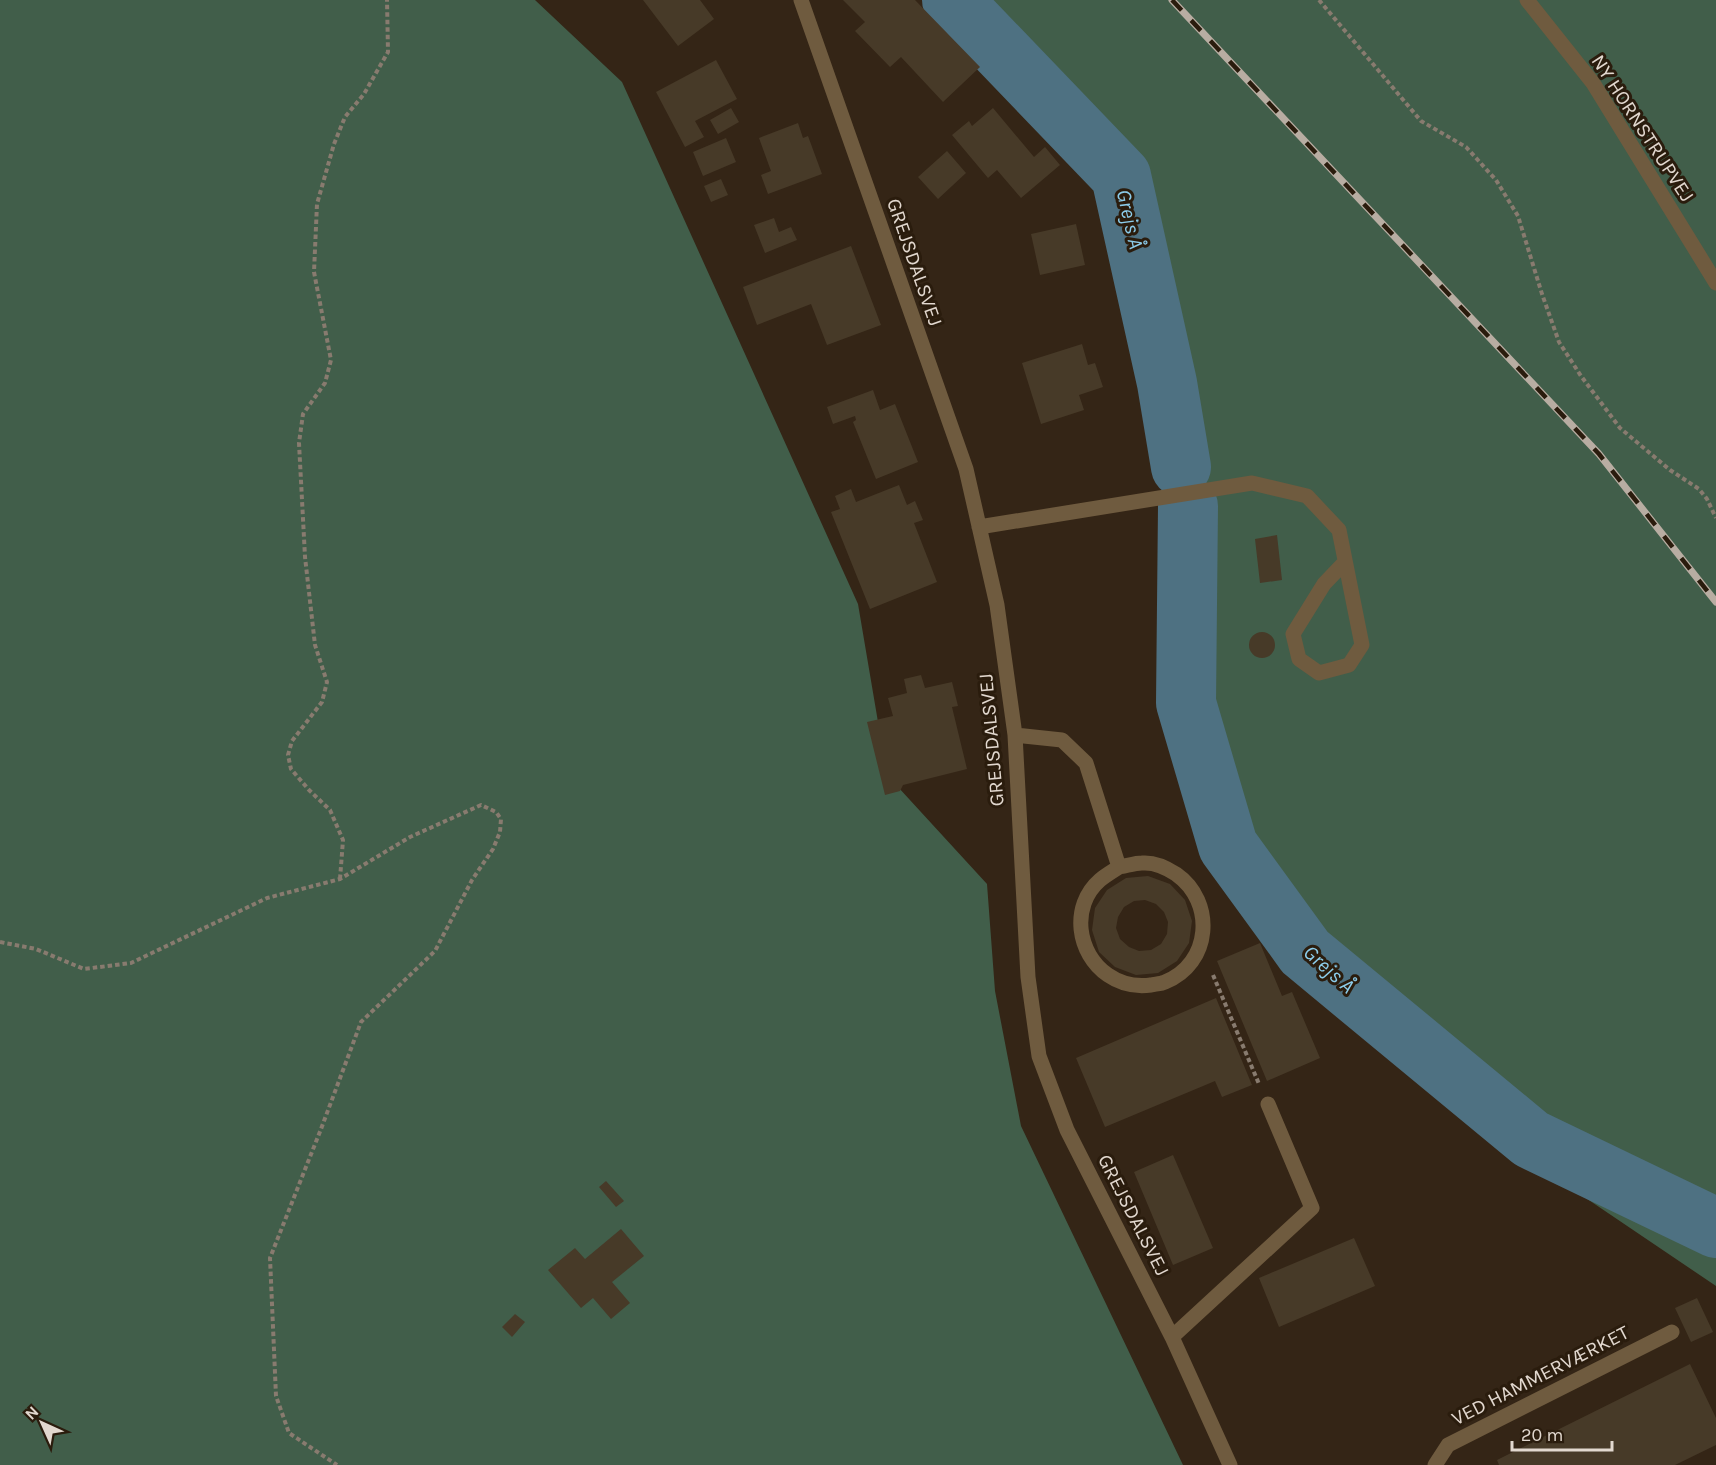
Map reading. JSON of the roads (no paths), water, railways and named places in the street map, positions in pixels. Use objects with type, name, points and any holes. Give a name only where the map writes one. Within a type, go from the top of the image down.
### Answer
[{"type":"street","name":"GREJSDALSVEJ","points":[[801,0],[966,469],[997,605],[1015,735],[1028,978],[1039,1056],[1067,1130],[1172,1337],[1230,1465]]},
{"type":"street","name":"NY HORNSTRUPVEJ","points":[[1527,0],[1593,82],[1716,283]]},
{"type":"street","points":[[979,527],[1252,483],[1307,496],[1339,530],[1362,645],[1349,665],[1319,673],[1299,659],[1293,634],[1324,584],[1345,562]]},
{"type":"street","points":[[1015,735],[1062,740],[1086,763],[1119,867]]},
{"type":"street","points":[[1143,862],[1167,868],[1186,882],[1200,902],[1204,926],[1199,950],[1185,969],[1164,982],[1141,987],[1117,982],[1097,968],[1084,948],[1080,924],[1085,900],[1099,880],[1119,867],[1143,862]]},
{"type":"street","points":[[1172,1337],[1312,1208],[1268,1104]]},
{"type":"street","name":"VED HAMMERVÆRKET","points":[[1435,1465],[1449,1445],[1672,1332]]},
{"type":"waterway","name":"Grejs Å","points":[[952,0],[1121,176],[1167,383],[1181,467]]},
{"type":"waterway","name":"Grejs Å","points":[[1188,506],[1186,703],[1228,846],[1305,952],[1531,1139],[1716,1228]]},
{"type":"railway","points":[[1172,0],[1599,454],[1716,602]]}]
